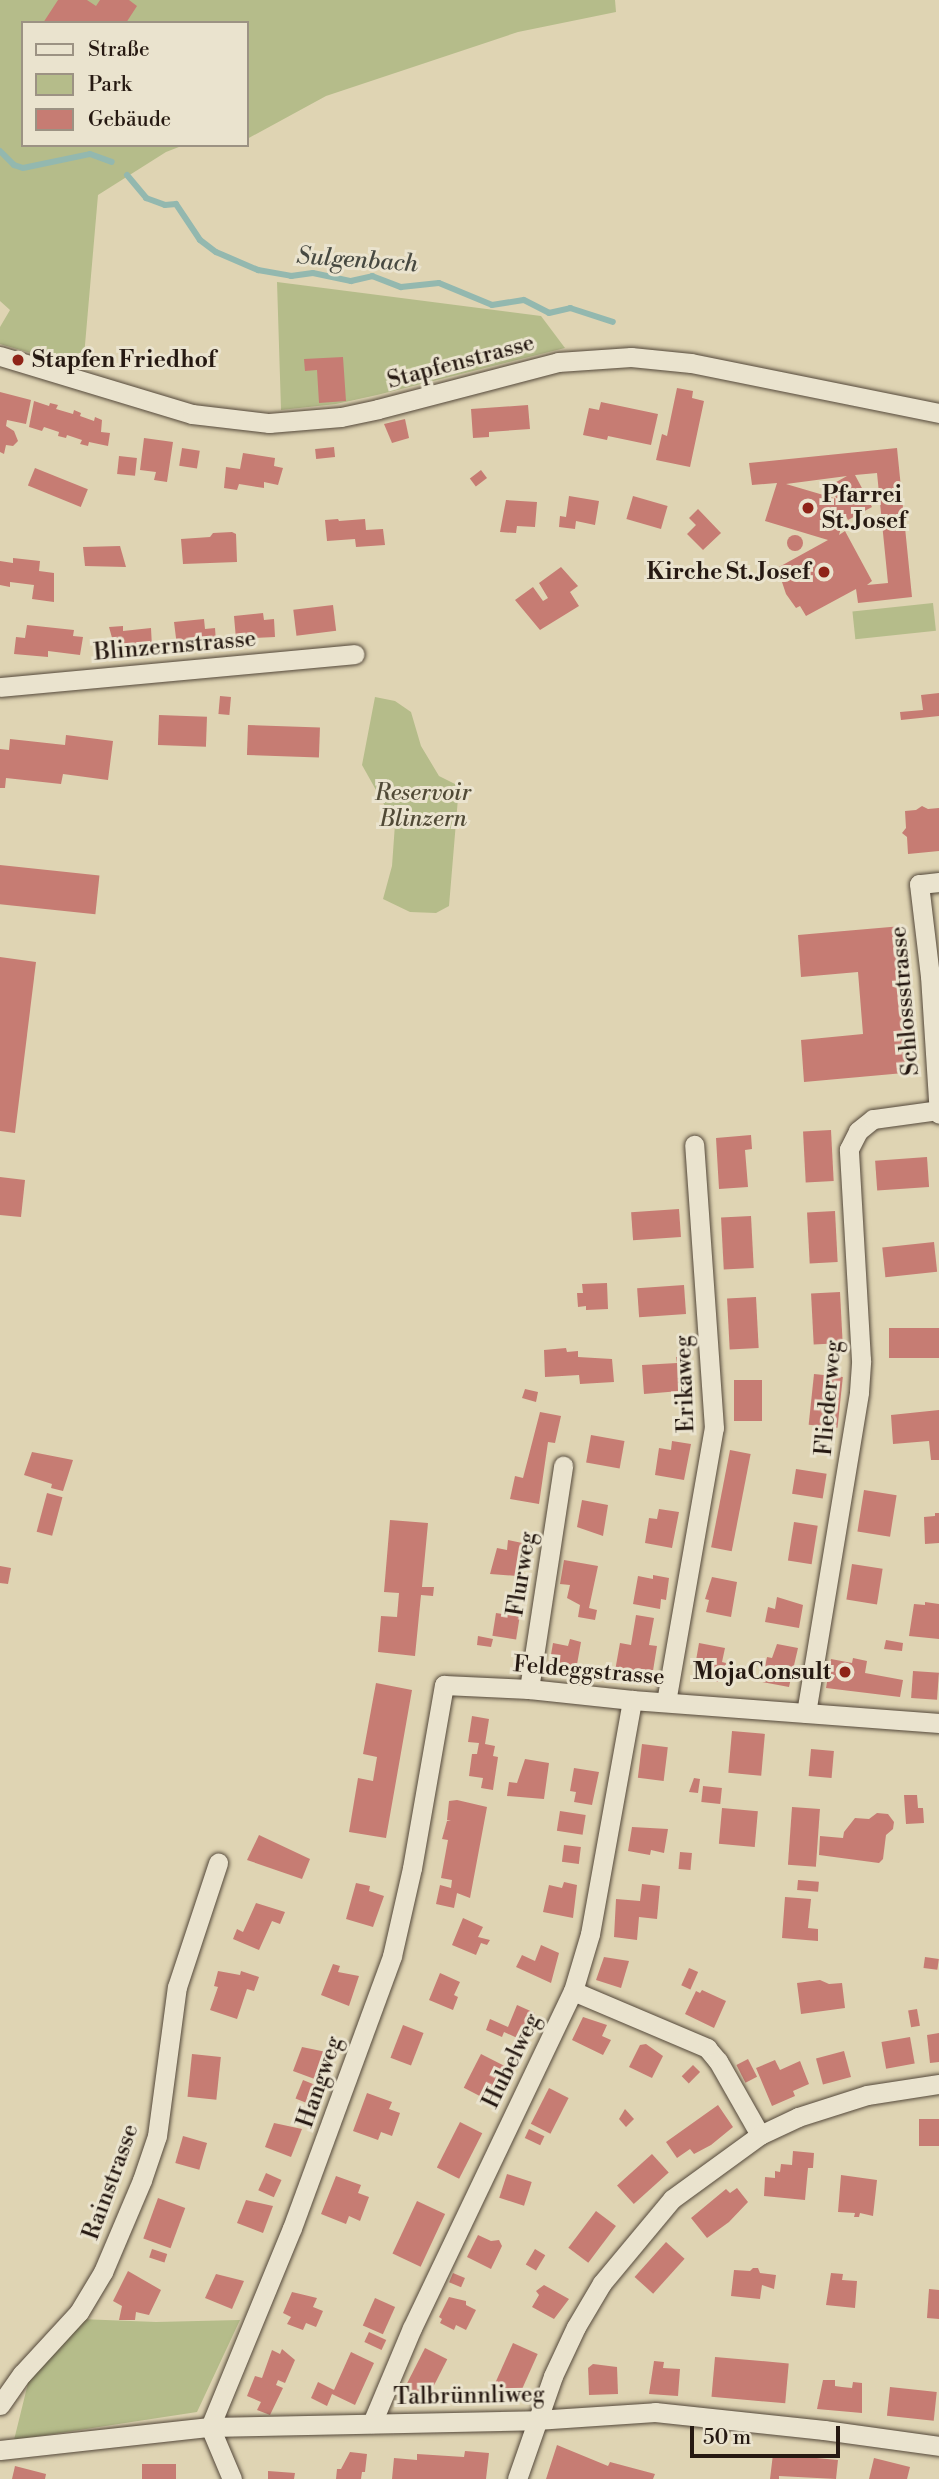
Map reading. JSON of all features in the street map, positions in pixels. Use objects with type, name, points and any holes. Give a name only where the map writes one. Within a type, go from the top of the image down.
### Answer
[{"type":"street","name":"Stapfenstrasse","points":[[0,356],[192,414],[270,423],[341,417],[558,362],[631,357],[691,363],[939,413]]},
{"type":"street","name":"Blinzernstrasse","points":[[0,687],[354,654]]},
{"type":"street","name":"Schlossstrasse","points":[[939,882],[919,884],[930,976],[939,1112]]},
{"type":"street","name":"Fliederweg","points":[[806,1713],[859,1392],[861,1360],[849,1149],[858,1131],[873,1119],[939,1112]]},
{"type":"street","name":"Erikaweg","points":[[666,1702],[714,1427],[694,1145]]},
{"type":"street","name":"Flurweg","points":[[529,1689],[563,1466]]},
{"type":"street","name":"Feldeggstrasse","points":[[444,1685],[529,1689],[632,1700],[939,1723]]},
{"type":"street","name":"Hangweg","points":[[210,2427],[292,2228],[392,1956],[412,1868],[444,1685]]},
{"type":"street","name":"Hubelweg","points":[[372,2423],[412,2328],[573,1991],[590,1934],[632,1700]]},
{"type":"street","name":"Rainstrasse","points":[[0,2405],[22,2374],[79,2312],[103,2272],[145,2172],[157,2136],[177,1987],[218,1863]]},
{"type":"street","points":[[573,1991],[707,2048],[718,2061],[760,2135]]},
{"type":"street","points":[[517,2479],[536,2420],[576,2327],[602,2283],[659,2212],[687,2186],[760,2135],[838,2102],[894,2089],[939,2084]]},
{"type":"street","name":"Talbrünnliweg","points":[[0,2450],[210,2427],[536,2420],[655,2412],[824,2430],[939,2446]]},
{"type":"street","points":[[210,2427],[232,2479]]},
{"type":"green space","points":[[0,0],[615,0],[616,12],[518,32],[326,96],[248,138],[248,21],[21,21],[21,147],[179,147],[166,152],[98,195],[83,368],[0,344],[0,327],[10,310],[0,301]]},
{"type":"green space","points":[[277,282],[541,316],[565,348],[336,404],[281,410]]},
{"type":"green space","points":[[933,603],[936,631],[855,639],[852,611]]},
{"type":"green space","name":"Reservoir Blinzern","points":[[375,697],[395,701],[411,712],[421,746],[439,776],[459,786],[449,906],[436,913],[410,912],[383,899],[392,866],[395,824],[362,765]]},
{"type":"green space","points":[[80,2319],[156,2322],[240,2320],[197,2412],[14,2440],[32,2367]]},
{"type":"building","points":[[58,0],[87,0],[96,6],[100,0],[129,0],[137,6],[127,21],[44,21]]},
{"type":"building","points":[[343,357],[346,401],[319,403],[317,370],[305,371],[304,359]]},
{"type":"building","points":[[677,388],[693,391],[692,398],[704,401],[690,467],[656,460],[662,434],[667,436]]},
{"type":"building","points":[[0,392],[31,400],[26,424],[7,420],[6,426],[14,431],[18,441],[13,446],[6,445],[4,454],[0,452]]},
{"type":"building","points":[[34,401],[49,406],[50,403],[58,405],[56,409],[73,414],[74,410],[81,413],[80,416],[94,421],[95,417],[102,420],[101,432],[110,433],[108,446],[89,442],[88,446],[80,444],[82,440],[67,435],[66,438],[58,436],[59,432],[44,427],[42,431],[29,427]]},
{"type":"building","points":[[601,402],[658,414],[651,445],[608,436],[607,440],[583,435],[589,408],[599,410]]},
{"type":"building","points":[[528,405],[530,429],[489,432],[489,437],[473,438],[471,409]]},
{"type":"building","points":[[405,419],[409,438],[392,443],[384,424]]},
{"type":"building","points":[[144,438],[173,442],[167,482],[154,480],[156,472],[140,470]]},
{"type":"building","points":[[334,447],[335,457],[316,459],[315,449]]},
{"type":"building","points":[[182,448],[200,451],[197,469],[179,466]]},
{"type":"building","points":[[897,448],[912,597],[858,603],[856,589],[806,616],[800,606],[796,608],[786,594],[781,579],[784,576],[779,567],[828,540],[765,521],[777,483],[752,485],[749,463]],"holes":[[[877,473],[888,583],[867,585],[872,581],[845,531],[839,535],[845,514],[848,520],[872,507],[855,475]],[[847,476],[829,486],[837,499],[786,484]]]},
{"type":"building","points":[[243,453],[275,458],[274,466],[283,468],[278,485],[264,482],[264,488],[239,484],[237,490],[224,488],[226,467],[240,469]]},
{"type":"building","points":[[119,456],[137,458],[135,476],[117,474]]},
{"type":"building","points":[[35,468],[88,489],[81,507],[28,486]]},
{"type":"building","points":[[481,470],[487,478],[476,486],[470,478]]},
{"type":"building","points":[[569,496],[599,501],[595,525],[576,521],[575,529],[559,527],[560,516],[566,517]]},
{"type":"building","points":[[633,496],[668,506],[661,529],[626,519]]},
{"type":"building","points":[[506,500],[537,502],[535,527],[517,526],[516,533],[500,532]]},
{"type":"building","points":[[698,509],[721,533],[703,550],[687,534],[696,525],[689,518]]},
{"type":"building","points":[[365,519],[366,530],[383,529],[385,545],[356,547],[355,539],[327,541],[325,520]]},
{"type":"building","points":[[232,532],[236,534],[237,562],[183,564],[181,539]]},
{"type":"building","points":[[792,535],[798,535],[803,543],[801,549],[792,551],[787,546],[787,540]]},
{"type":"building","points":[[120,546],[126,567],[85,566],[83,547]]},
{"type":"building","points":[[13,558],[40,561],[39,571],[54,573],[54,602],[32,599],[34,585],[10,582],[10,587],[0,585],[0,561],[13,563]]},
{"type":"building","points":[[561,567],[578,586],[570,592],[579,606],[540,630],[515,600],[533,587],[543,601],[548,598],[539,583]]},
{"type":"building","points":[[333,605],[336,631],[296,636],[293,610]]},
{"type":"building","points":[[263,613],[264,620],[274,619],[275,637],[236,639],[234,616]]},
{"type":"building","points":[[204,619],[205,629],[215,628],[216,642],[177,646],[174,622]]},
{"type":"building","points":[[27,625],[74,630],[73,636],[83,637],[80,655],[48,651],[48,657],[14,654],[16,637],[25,638]]},
{"type":"building","points":[[123,626],[123,631],[151,628],[152,647],[116,652],[109,627]]},
{"type":"building","points":[[939,693],[939,716],[901,720],[900,712],[923,710],[921,695]]},
{"type":"building","points":[[220,696],[231,697],[229,715],[218,714]]},
{"type":"building","points":[[159,715],[207,717],[206,747],[158,745]]},
{"type":"building","points":[[248,725],[320,728],[319,757],[247,755]]},
{"type":"building","points":[[66,735],[113,741],[108,780],[63,774],[61,784],[6,778],[5,788],[0,788],[0,749],[9,750],[10,739],[65,745]]},
{"type":"building","points":[[922,806],[928,809],[939,808],[939,851],[908,854],[907,837],[902,833],[906,828],[905,811],[916,810]]},
{"type":"building","points":[[0,865],[99,875],[95,914],[0,904]]},
{"type":"building","points":[[902,926],[915,1072],[804,1082],[801,1040],[863,1034],[858,972],[801,977],[798,935]]},
{"type":"building","points":[[0,957],[36,962],[15,1133],[0,1131]]},
{"type":"building","points":[[831,1130],[834,1181],[806,1182],[803,1131]]},
{"type":"building","points":[[751,1135],[752,1149],[745,1150],[748,1187],[719,1189],[716,1138]]},
{"type":"building","points":[[927,1157],[929,1187],[877,1191],[875,1161]]},
{"type":"building","points":[[0,1177],[25,1180],[21,1217],[0,1215]]},
{"type":"building","points":[[679,1209],[681,1237],[633,1240],[631,1212]]},
{"type":"building","points":[[835,1211],[838,1262],[810,1263],[807,1212]]},
{"type":"building","points":[[751,1216],[754,1268],[724,1269],[721,1218]]},
{"type":"building","points":[[934,1242],[937,1272],[885,1277],[882,1247]]},
{"type":"building","points":[[607,1283],[608,1309],[586,1310],[586,1306],[578,1307],[577,1293],[583,1293],[582,1284]]},
{"type":"building","points":[[684,1285],[686,1314],[639,1317],[637,1288]]},
{"type":"building","points":[[840,1292],[843,1343],[814,1344],[811,1294]]},
{"type":"building","points":[[756,1297],[759,1348],[730,1349],[727,1299]]},
{"type":"building","points":[[889,1328],[939,1328],[939,1358],[889,1358]]},
{"type":"building","points":[[566,1348],[567,1352],[578,1351],[578,1357],[612,1359],[614,1382],[580,1384],[579,1375],[545,1377],[544,1350]]},
{"type":"building","points":[[688,1356],[692,1390],[644,1394],[642,1365],[677,1363],[676,1357]]},
{"type":"building","points":[[814,1374],[843,1377],[838,1428],[809,1425]]},
{"type":"building","points":[[734,1380],[762,1380],[762,1421],[734,1421]]},
{"type":"building","points":[[525,1389],[538,1392],[536,1402],[522,1398]]},
{"type":"building","points":[[939,1410],[939,1460],[931,1460],[929,1441],[893,1444],[891,1415]]},
{"type":"building","points":[[540,1412],[561,1416],[555,1443],[548,1442],[539,1504],[510,1499],[515,1476],[523,1478]]},
{"type":"building","points":[[591,1435],[624,1441],[620,1468],[586,1463]]},
{"type":"building","points":[[672,1441],[691,1444],[684,1480],[655,1475],[659,1448],[671,1450]]},
{"type":"building","points":[[730,1450],[751,1454],[732,1551],[711,1547]]},
{"type":"building","points":[[32,1452],[73,1460],[63,1491],[51,1488],[52,1484],[24,1475]]},
{"type":"building","points":[[796,1469],[827,1474],[823,1499],[792,1494]]},
{"type":"building","points":[[864,1490],[897,1495],[890,1537],[857,1531]]},
{"type":"building","points":[[47,1493],[62,1497],[52,1536],[37,1532]]},
{"type":"building","points":[[582,1500],[608,1505],[603,1536],[577,1527]]},
{"type":"building","points":[[659,1509],[679,1512],[672,1548],[645,1543],[649,1518],[657,1519]]},
{"type":"building","points":[[935,1513],[939,1513],[939,1543],[925,1544],[924,1517],[935,1516]]},
{"type":"building","points":[[390,1520],[428,1523],[422,1587],[434,1587],[433,1596],[421,1595],[415,1656],[378,1652],[381,1616],[397,1617],[399,1593],[384,1592]]},
{"type":"building","points":[[794,1522],[818,1526],[812,1564],[788,1561]]},
{"type":"building","points":[[508,1540],[527,1544],[517,1576],[490,1574],[497,1548],[507,1550]]},
{"type":"building","points":[[564,1560],[598,1566],[589,1608],[597,1610],[595,1620],[578,1617],[580,1605],[567,1598],[570,1585],[560,1584]]},
{"type":"building","points":[[852,1564],[883,1569],[877,1604],[846,1600]]},
{"type":"building","points":[[0,1566],[11,1568],[8,1584],[0,1583]]},
{"type":"building","points":[[653,1575],[669,1578],[666,1600],[661,1599],[660,1609],[633,1604],[638,1576],[653,1579]]},
{"type":"building","points":[[712,1577],[737,1582],[731,1617],[706,1612],[709,1600],[705,1599]]},
{"type":"building","points":[[777,1597],[803,1605],[799,1628],[765,1622],[768,1607],[775,1609]]},
{"type":"building","points":[[925,1602],[939,1604],[939,1639],[909,1636],[914,1604],[925,1605]]},
{"type":"building","points":[[496,1613],[520,1617],[516,1639],[492,1636]]},
{"type":"building","points":[[636,1615],[654,1618],[649,1645],[657,1646],[652,1677],[615,1671],[620,1643],[631,1645]]},
{"type":"building","points":[[478,1636],[493,1639],[491,1647],[477,1645]]},
{"type":"building","points":[[570,1639],[581,1642],[576,1670],[549,1666],[553,1643],[568,1646]]},
{"type":"building","points":[[886,1640],[903,1643],[902,1651],[884,1649]]},
{"type":"building","points":[[699,1643],[725,1648],[722,1662],[726,1663],[725,1669],[721,1668],[718,1682],[693,1678]]},
{"type":"building","points":[[777,1644],[798,1648],[789,1687],[762,1682],[767,1657],[772,1658]]},
{"type":"building","points":[[853,1658],[867,1661],[865,1673],[903,1680],[900,1697],[826,1688],[831,1659],[852,1663]]},
{"type":"building","points":[[913,1671],[939,1673],[937,1700],[911,1698]]},
{"type":"building","points":[[376,1683],[412,1690],[386,1838],[349,1832],[358,1778],[373,1781],[377,1757],[363,1754]]},
{"type":"building","points":[[472,1716],[489,1719],[485,1744],[495,1746],[493,1756],[498,1757],[493,1790],[481,1788],[483,1778],[469,1776],[472,1754],[477,1754],[479,1743],[468,1742]]},
{"type":"building","points":[[732,1731],[765,1734],[761,1776],[728,1773]]},
{"type":"building","points":[[642,1744],[668,1747],[664,1781],[638,1778]]},
{"type":"building","points":[[811,1749],[834,1751],[832,1778],[809,1776]]},
{"type":"building","points":[[525,1759],[549,1763],[544,1799],[507,1796],[509,1782],[517,1783]]},
{"type":"building","points":[[574,1768],[599,1772],[592,1805],[574,1802],[576,1792],[570,1791]]},
{"type":"building","points":[[694,1778],[700,1779],[698,1793],[689,1792]]},
{"type":"building","points":[[703,1786],[722,1788],[720,1804],[701,1802]]},
{"type":"building","points":[[904,1795],[917,1795],[918,1808],[923,1808],[924,1823],[906,1824]]},
{"type":"building","points":[[457,1800],[487,1807],[470,1898],[457,1893],[454,1908],[436,1904],[440,1885],[451,1888],[452,1880],[441,1878],[448,1840],[442,1839],[447,1821],[451,1821],[447,1820],[449,1801]]},
{"type":"building","points":[[792,1807],[820,1809],[816,1867],[788,1865]]},
{"type":"building","points":[[722,1808],[758,1811],[755,1847],[719,1844]]},
{"type":"building","points":[[560,1811],[586,1815],[583,1835],[557,1831]]},
{"type":"building","points":[[877,1813],[888,1814],[894,1822],[893,1829],[886,1835],[883,1859],[879,1863],[819,1855],[820,1836],[843,1838],[844,1832],[855,1818],[869,1819]]},
{"type":"building","points":[[632,1827],[668,1829],[664,1853],[651,1850],[650,1855],[628,1851]]},
{"type":"building","points":[[259,1835],[310,1859],[302,1879],[247,1860]]},
{"type":"building","points":[[564,1845],[581,1847],[579,1864],[562,1862]]},
{"type":"building","points":[[680,1852],[692,1853],[690,1870],[679,1869]]},
{"type":"building","points":[[798,1880],[819,1882],[818,1892],[797,1890]]},
{"type":"building","points":[[564,1882],[577,1885],[573,1918],[543,1912],[549,1885],[562,1888]]},
{"type":"building","points":[[356,1883],[370,1886],[369,1891],[384,1896],[373,1927],[346,1919]]},
{"type":"building","points":[[642,1884],[660,1886],[657,1919],[639,1917],[637,1940],[614,1937],[616,1899],[640,1901]]},
{"type":"building","points":[[785,1897],[811,1899],[808,1928],[818,1929],[818,1941],[782,1938]]},
{"type":"building","points":[[256,1903],[285,1912],[280,1924],[272,1921],[259,1950],[233,1939],[237,1929],[243,1932]]},
{"type":"building","points":[[463,1918],[483,1927],[478,1937],[490,1940],[487,1945],[481,1943],[476,1955],[452,1945]]},
{"type":"building","points":[[541,1945],[559,1953],[551,1983],[516,1967],[522,1955],[535,1961]]},
{"type":"building","points":[[604,1957],[629,1961],[621,1988],[596,1980]]},
{"type":"building","points":[[925,1957],[939,1959],[937,1970],[923,1968]]},
{"type":"building","points":[[333,1964],[340,1966],[338,1972],[359,1976],[349,2006],[321,1995]]},
{"type":"building","points":[[689,1968],[698,1972],[690,1989],[681,1985]]},
{"type":"building","points":[[218,1971],[240,1975],[241,1971],[259,1977],[254,1991],[247,1989],[237,2019],[210,2010],[218,1987],[214,1986]]},
{"type":"building","points":[[440,1973],[460,1982],[454,1995],[458,1997],[453,2010],[429,2000]]},
{"type":"building","points":[[820,1980],[829,1984],[842,1983],[845,2008],[801,2014],[797,1983]]},
{"type":"building","points":[[702,1990],[726,2001],[714,2028],[685,2014],[696,1991],[700,1993]]},
{"type":"building","points":[[517,2005],[535,2013],[526,2042],[504,2032],[502,2037],[486,2030],[490,2019],[508,2027]]},
{"type":"building","points":[[917,2009],[920,2026],[911,2027],[908,2011]]},
{"type":"building","points":[[583,2017],[607,2025],[602,2036],[611,2040],[603,2055],[572,2040]]},
{"type":"building","points":[[403,2025],[424,2033],[411,2066],[390,2058]]},
{"type":"building","points":[[939,2033],[939,2062],[930,2063],[927,2035]]},
{"type":"building","points":[[910,2037],[915,2064],[886,2069],[881,2042]]},
{"type":"building","points":[[646,2044],[663,2056],[652,2078],[629,2067],[640,2045]]},
{"type":"building","points":[[302,2047],[331,2053],[320,2081],[293,2071]]},
{"type":"building","points":[[844,2051],[851,2077],[823,2085],[816,2059]]},
{"type":"building","points":[[192,2054],[221,2057],[216,2100],[188,2097]]},
{"type":"building","points":[[481,2054],[509,2068],[491,2102],[464,2088]]},
{"type":"building","points":[[748,2059],[757,2077],[745,2083],[736,2065]]},
{"type":"building","points":[[775,2060],[780,2070],[800,2061],[809,2084],[793,2091],[795,2096],[772,2106],[756,2068]]},
{"type":"building","points":[[693,2065],[700,2072],[689,2083],[682,2076]]},
{"type":"building","points":[[303,2080],[318,2086],[310,2105],[296,2099]]},
{"type":"building","points":[[549,2088],[569,2098],[550,2134],[531,2124]]},
{"type":"building","points":[[367,2093],[392,2102],[389,2109],[400,2113],[392,2136],[381,2132],[378,2140],[353,2131]]},
{"type":"building","points":[[718,2105],[733,2127],[711,2145],[694,2154],[690,2149],[677,2158],[666,2142]]},
{"type":"building","points":[[625,2109],[634,2119],[626,2127],[619,2119]]},
{"type":"building","points":[[919,2119],[939,2119],[939,2146],[919,2146]]},
{"type":"building","points":[[460,2122],[482,2133],[459,2179],[437,2167]]},
{"type":"building","points":[[274,2123],[302,2129],[291,2157],[265,2147]]},
{"type":"building","points":[[529,2129],[544,2136],[540,2145],[525,2138]]},
{"type":"building","points":[[183,2136],[207,2143],[199,2170],[175,2163]]},
{"type":"building","points":[[793,2151],[814,2153],[813,2168],[808,2168],[805,2200],[764,2196],[765,2177],[775,2178],[775,2171],[780,2172],[781,2164],[792,2165]]},
{"type":"building","points":[[652,2154],[669,2173],[634,2204],[617,2185]]},
{"type":"building","points":[[266,2173],[282,2180],[274,2197],[258,2190]]},
{"type":"building","points":[[507,2174],[532,2182],[524,2206],[499,2198]]},
{"type":"building","points":[[841,2175],[877,2180],[873,2216],[860,2213],[859,2217],[854,2217],[855,2213],[838,2212]]},
{"type":"building","points":[[336,2176],[361,2185],[358,2193],[369,2197],[360,2221],[349,2216],[346,2224],[321,2214]]},
{"type":"building","points":[[737,2188],[748,2202],[729,2222],[707,2238],[691,2218],[726,2189],[730,2193]]},
{"type":"building","points":[[158,2198],[185,2208],[171,2248],[143,2238]]},
{"type":"building","points":[[246,2200],[273,2206],[263,2233],[237,2223]]},
{"type":"building","points":[[417,2201],[445,2214],[421,2267],[392,2254]]},
{"type":"building","points":[[596,2211],[616,2226],[588,2263],[568,2248]]},
{"type":"building","points":[[478,2235],[491,2241],[499,2240],[502,2246],[491,2269],[467,2257]]},
{"type":"building","points":[[666,2242],[685,2259],[653,2294],[635,2277]]},
{"type":"building","points":[[152,2249],[167,2254],[164,2263],[149,2258]]},
{"type":"building","points":[[535,2249],[545,2255],[536,2271],[526,2264]]},
{"type":"building","points":[[758,2268],[760,2273],[776,2275],[774,2289],[762,2285],[760,2299],[731,2296],[734,2270],[750,2271]]},
{"type":"building","points":[[128,2271],[161,2290],[149,2315],[136,2312],[135,2320],[119,2320],[122,2306],[113,2301]]},
{"type":"building","points":[[453,2273],[465,2278],[461,2287],[449,2282]]},
{"type":"building","points":[[831,2273],[843,2274],[842,2280],[857,2281],[855,2308],[826,2305]]},
{"type":"building","points":[[216,2274],[244,2281],[232,2309],[205,2298]]},
{"type":"building","points":[[544,2285],[569,2299],[554,2319],[532,2307],[539,2295],[536,2291]]},
{"type":"building","points":[[929,2289],[939,2290],[939,2319],[927,2318]]},
{"type":"building","points":[[292,2292],[317,2298],[313,2307],[323,2311],[316,2327],[306,2323],[303,2330],[287,2324],[291,2317],[283,2313]]},
{"type":"building","points":[[449,2297],[466,2301],[466,2305],[476,2310],[466,2330],[456,2325],[454,2330],[440,2323],[442,2319],[439,2317]]},
{"type":"building","points":[[375,2298],[395,2307],[383,2334],[363,2325]]},
{"type":"building","points":[[369,2332],[386,2340],[382,2350],[364,2342]]},
{"type":"building","points":[[513,2343],[538,2354],[519,2397],[494,2386]]},
{"type":"building","points":[[425,2348],[447,2359],[426,2401],[404,2390]]},
{"type":"building","points":[[282,2349],[295,2360],[285,2383],[278,2380],[276,2385],[283,2388],[270,2415],[257,2410],[261,2402],[247,2396],[255,2376],[262,2378],[272,2350],[280,2354]]},
{"type":"building","points":[[351,2352],[374,2363],[355,2405],[332,2394],[327,2406],[311,2398],[318,2382],[334,2390]]},
{"type":"building","points":[[715,2357],[789,2363],[785,2403],[712,2397]]},
{"type":"building","points":[[654,2361],[664,2362],[663,2368],[680,2369],[678,2396],[649,2394]]},
{"type":"building","points":[[593,2364],[617,2367],[618,2394],[589,2395],[588,2368]]},
{"type":"building","points":[[823,2380],[835,2380],[835,2386],[852,2388],[853,2382],[862,2383],[862,2413],[817,2409]]},
{"type":"building","points":[[890,2387],[937,2392],[934,2421],[887,2416]]},
{"type":"building","points":[[557,2445],[608,2466],[610,2462],[655,2474],[653,2479],[546,2479]]},
{"type":"building","points":[[465,2451],[489,2453],[486,2479],[392,2479],[394,2458],[417,2460],[417,2454],[464,2457]]},
{"type":"building","points":[[350,2452],[367,2454],[365,2472],[362,2472],[361,2479],[336,2479],[337,2469],[341,2469]]},
{"type":"building","points":[[773,2454],[838,2460],[836,2479],[779,2476],[779,2479],[770,2479]]},
{"type":"building","points":[[874,2458],[910,2467],[907,2479],[869,2479]]},
{"type":"building","points":[[142,2464],[176,2464],[176,2479],[142,2479]]},
{"type":"building","points":[[15,2466],[46,2474],[45,2479],[12,2479]]},
{"type":"building","points":[[268,2471],[295,2473],[294,2479],[268,2479]]},
{"type":"waterway","name":"Sulgenbach","points":[[0,151],[14,165],[23,168],[90,154],[112,162]]},
{"type":"waterway","name":"Sulgenbach","points":[[127,175],[146,198],[165,205],[176,204],[200,240],[216,252],[258,270],[291,276],[313,273],[351,281],[372,276],[401,287],[439,283],[492,305],[524,300],[549,313],[570,308],[613,322]]},
{"type":"place","name":"Stapfen Friedhof","points":[[18,360]]},
{"type":"place","name":"Pfarrei St. Josef","points":[[808,508]]},
{"type":"place","name":"Kirche St. Josef","points":[[824,572]]},
{"type":"place","name":"MojaConsult","points":[[845,1672]]}]
